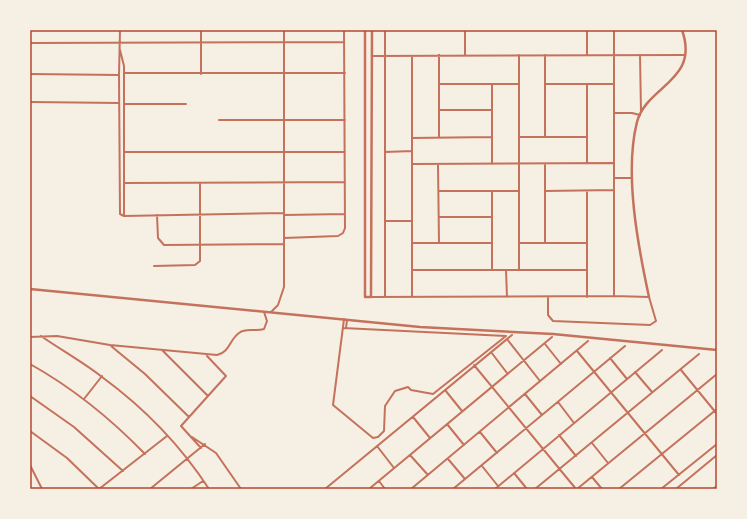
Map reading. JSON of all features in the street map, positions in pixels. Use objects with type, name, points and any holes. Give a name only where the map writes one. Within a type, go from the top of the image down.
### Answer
[{"type":"street","points":[[120,30],[120,214],[124,216],[200,214],[345,214]]},
{"type":"street","points":[[201,30],[201,74]]},
{"type":"street","points":[[270,313],[278,305],[283,294],[284,30]]},
{"type":"street","points":[[284,238],[338,236],[343,233],[345,228],[344,30]]},
{"type":"street","points":[[365,30],[365,297],[649,297]]},
{"type":"street","points":[[371,297],[372,30]]},
{"type":"street","points":[[385,30],[385,297]]},
{"type":"street","points":[[465,55],[466,30]]},
{"type":"street","points":[[587,30],[587,55]]},
{"type":"street","points":[[614,30],[614,296]]},
{"type":"street","points":[[641,113],[653,96],[675,77],[685,55],[682,30]]},
{"type":"street","points":[[30,43],[344,42]]},
{"type":"street","points":[[120,49],[123,58],[124,73],[124,216]]},
{"type":"street","points":[[439,55],[439,137]]},
{"type":"street","points":[[519,55],[519,270]]},
{"type":"street","points":[[545,55],[545,137]]},
{"type":"street","points":[[548,297],[548,315],[553,321],[650,325],[656,321],[649,297],[636,224],[633,178],[635,136],[641,113],[640,55]]},
{"type":"street","points":[[372,56],[685,55]]},
{"type":"street","points":[[412,56],[412,297]]},
{"type":"street","points":[[124,73],[345,73]]},
{"type":"street","points":[[30,74],[119,75]]},
{"type":"street","points":[[365,78],[372,78]]},
{"type":"street","points":[[439,84],[519,84]]},
{"type":"street","points":[[492,84],[492,164]]},
{"type":"street","points":[[545,84],[614,84]]},
{"type":"street","points":[[586,84],[587,163]]},
{"type":"street","points":[[31,102],[119,103]]},
{"type":"street","points":[[124,104],[186,104]]},
{"type":"street","points":[[439,110],[492,110]]},
{"type":"street","points":[[614,113],[641,113]]},
{"type":"street","points":[[219,120],[345,120]]},
{"type":"street","points":[[412,138],[492,137]]},
{"type":"street","points":[[519,137],[587,137]]},
{"type":"street","points":[[124,152],[345,152]]},
{"type":"street","points":[[385,152],[412,152]]},
{"type":"street","points":[[412,164],[613,163]]},
{"type":"street","points":[[438,164],[439,243]]},
{"type":"street","points":[[545,243],[546,164]]},
{"type":"street","points":[[365,178],[372,178]]},
{"type":"street","points":[[614,178],[633,178]]},
{"type":"street","points":[[154,266],[197,265],[201,259],[200,182]]},
{"type":"street","points":[[124,183],[345,182]]},
{"type":"street","points":[[545,191],[614,190]]},
{"type":"street","points":[[439,191],[519,191]]},
{"type":"street","points":[[492,191],[492,270]]},
{"type":"street","points":[[587,191],[587,297]]},
{"type":"street","points":[[157,215],[158,238],[161,243],[167,245],[284,244]]},
{"type":"street","points":[[439,217],[492,217]]},
{"type":"street","points":[[385,221],[412,221]]},
{"type":"street","points":[[412,243],[492,243]]},
{"type":"street","points":[[519,243],[587,243]]},
{"type":"street","points":[[412,270],[586,270]]},
{"type":"street","points":[[506,270],[507,297]]},
{"type":"street","points":[[30,289],[345,320],[442,328],[553,334],[717,350]]},
{"type":"street","points":[[30,337],[40,336],[68,338],[110,345],[217,355],[225,352],[236,336],[242,331],[264,329],[267,321],[264,312]]},
{"type":"street","points":[[344,328],[506,336],[433,394],[411,390],[408,387],[395,391],[385,406],[384,431],[378,437],[373,438],[333,405],[345,320]]},
{"type":"street","points":[[325,489],[512,335]]},
{"type":"street","points":[[40,336],[102,376],[124,394],[167,436],[187,459],[209,489]]},
{"type":"street","points":[[369,489],[552,337]]},
{"type":"street","points":[[507,339],[540,381]]},
{"type":"street","points":[[411,489],[588,341]]},
{"type":"street","points":[[544,344],[561,364]]},
{"type":"street","points":[[110,345],[149,378],[189,417]]},
{"type":"street","points":[[453,489],[625,346]]},
{"type":"street","points":[[161,349],[208,396]]},
{"type":"street","points":[[495,489],[662,350]]},
{"type":"street","points":[[577,351],[679,475]]},
{"type":"street","points":[[491,352],[508,373]]},
{"type":"street","points":[[535,489],[560,470],[699,354]]},
{"type":"street","points":[[201,448],[181,426],[226,376],[206,355]]},
{"type":"street","points":[[610,358],[627,379]]},
{"type":"street","points":[[30,364],[84,399],[126,434],[145,454]]},
{"type":"street","points":[[474,365],[543,450],[577,489],[717,374]]},
{"type":"street","points":[[680,370],[717,414]]},
{"type":"street","points":[[635,372],[652,392]]},
{"type":"street","points":[[84,399],[102,376]]},
{"type":"street","points":[[445,390],[463,411]]},
{"type":"street","points":[[525,394],[542,414]]},
{"type":"street","points":[[30,396],[74,427],[123,471]]},
{"type":"street","points":[[558,402],[574,423]]},
{"type":"street","points":[[619,489],[717,409]]},
{"type":"street","points":[[413,416],[430,438]]},
{"type":"street","points":[[447,424],[464,445]]},
{"type":"street","points":[[30,430],[67,458],[99,489],[167,436]]},
{"type":"street","points":[[480,432],[497,453]]},
{"type":"street","points":[[559,435],[576,456]]},
{"type":"street","points":[[190,436],[205,444],[216,453],[241,489]]},
{"type":"street","points":[[592,443],[608,463]]},
{"type":"street","points":[[150,489],[205,444]]},
{"type":"street","points":[[661,489],[717,444]]},
{"type":"street","points":[[377,446],[394,468]]},
{"type":"street","points":[[410,454],[428,475]]},
{"type":"street","points":[[676,489],[717,455]]},
{"type":"street","points":[[448,458],[465,479]]},
{"type":"street","points":[[30,465],[42,489]]},
{"type":"street","points":[[482,466],[498,486]]},
{"type":"street","points":[[514,473],[527,489]]},
{"type":"street","points":[[592,477],[602,489]]},
{"type":"street","points":[[191,489],[203,481]]},
{"type":"street","points":[[378,481],[385,489]]},
{"type":"street","points":[[714,489],[717,486]]}]
